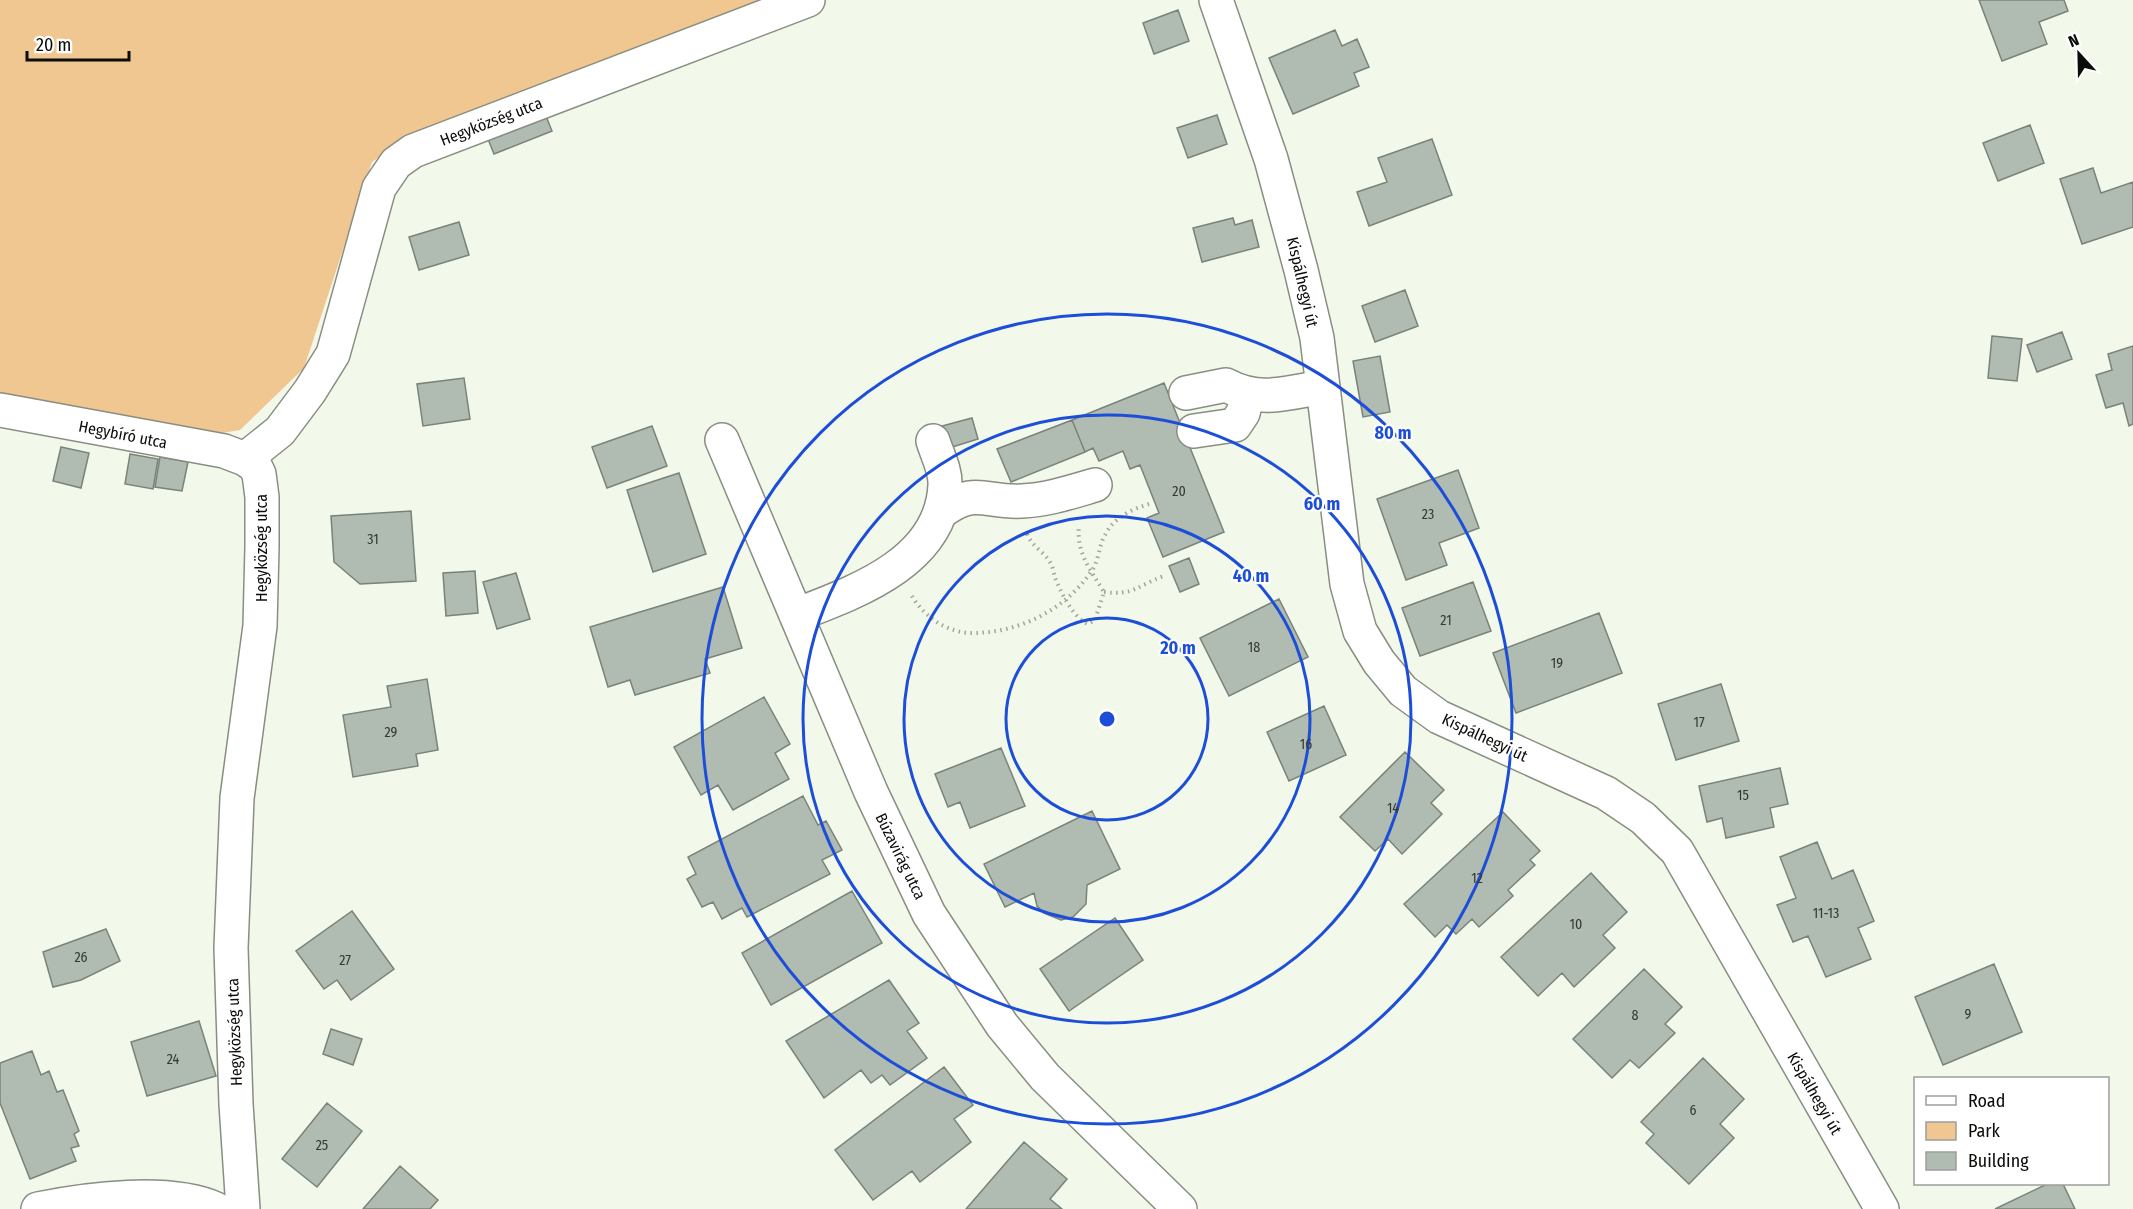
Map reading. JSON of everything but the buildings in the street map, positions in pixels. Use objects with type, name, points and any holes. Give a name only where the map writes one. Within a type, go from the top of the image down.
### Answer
[{"type":"street","name":"Hegyközség utca","points":[[243,1209],[236,1104],[232,936],[237,798],[260,626],[262,546],[262,497],[259,474],[255,466],[245,459],[280,431],[310,391],[333,354],[379,188],[396,163],[413,151],[808,0]]},
{"type":"street","name":"Kispálhegyi út","points":[[1216,0],[1288,218],[1317,338],[1347,584],[1360,631],[1379,662],[1404,691],[1438,717],[1606,793],[1643,818],[1677,851],[1882,1209]]},
{"type":"street","points":[[1186,393],[1226,385],[1263,397],[1322,387]]},
{"type":"street","points":[[1194,431],[1235,424],[1244,413],[1248,394]]},
{"type":"street","name":"Hegybíró utca","points":[[0,410],[224,452],[245,459]]},
{"type":"street","name":"Búzavirág utca","points":[[722,440],[899,856],[929,914],[1002,1025],[1045,1077],[1180,1209]]},
{"type":"street","points":[[933,441],[945,483],[941,512]]},
{"type":"street","points":[[796,615],[875,583],[898,566],[925,539],[941,512],[958,499],[975,497],[1021,501],[1085,488]]},
{"type":"street","points":[[38,1209],[114,1196],[216,1209]]},
{"type":"path","points":[[1085,488],[1078,546],[1084,563],[1104,592]]},
{"type":"path","points":[[1021,501],[1029,541],[1051,564],[1066,597],[1082,622],[1088,624],[1095,620],[1104,592]]},
{"type":"path","points":[[898,566],[917,605],[928,616],[960,633],[998,632],[1016,628],[1032,621],[1066,597],[1091,572],[1105,534],[1114,523],[1124,515],[1149,504]]},
{"type":"path","points":[[1104,592],[1123,594],[1132,592],[1164,576]]},
{"type":"green space","points":[[0,0],[778,0],[384,154],[372,162],[304,368],[240,430],[199,437],[0,398]]}]
